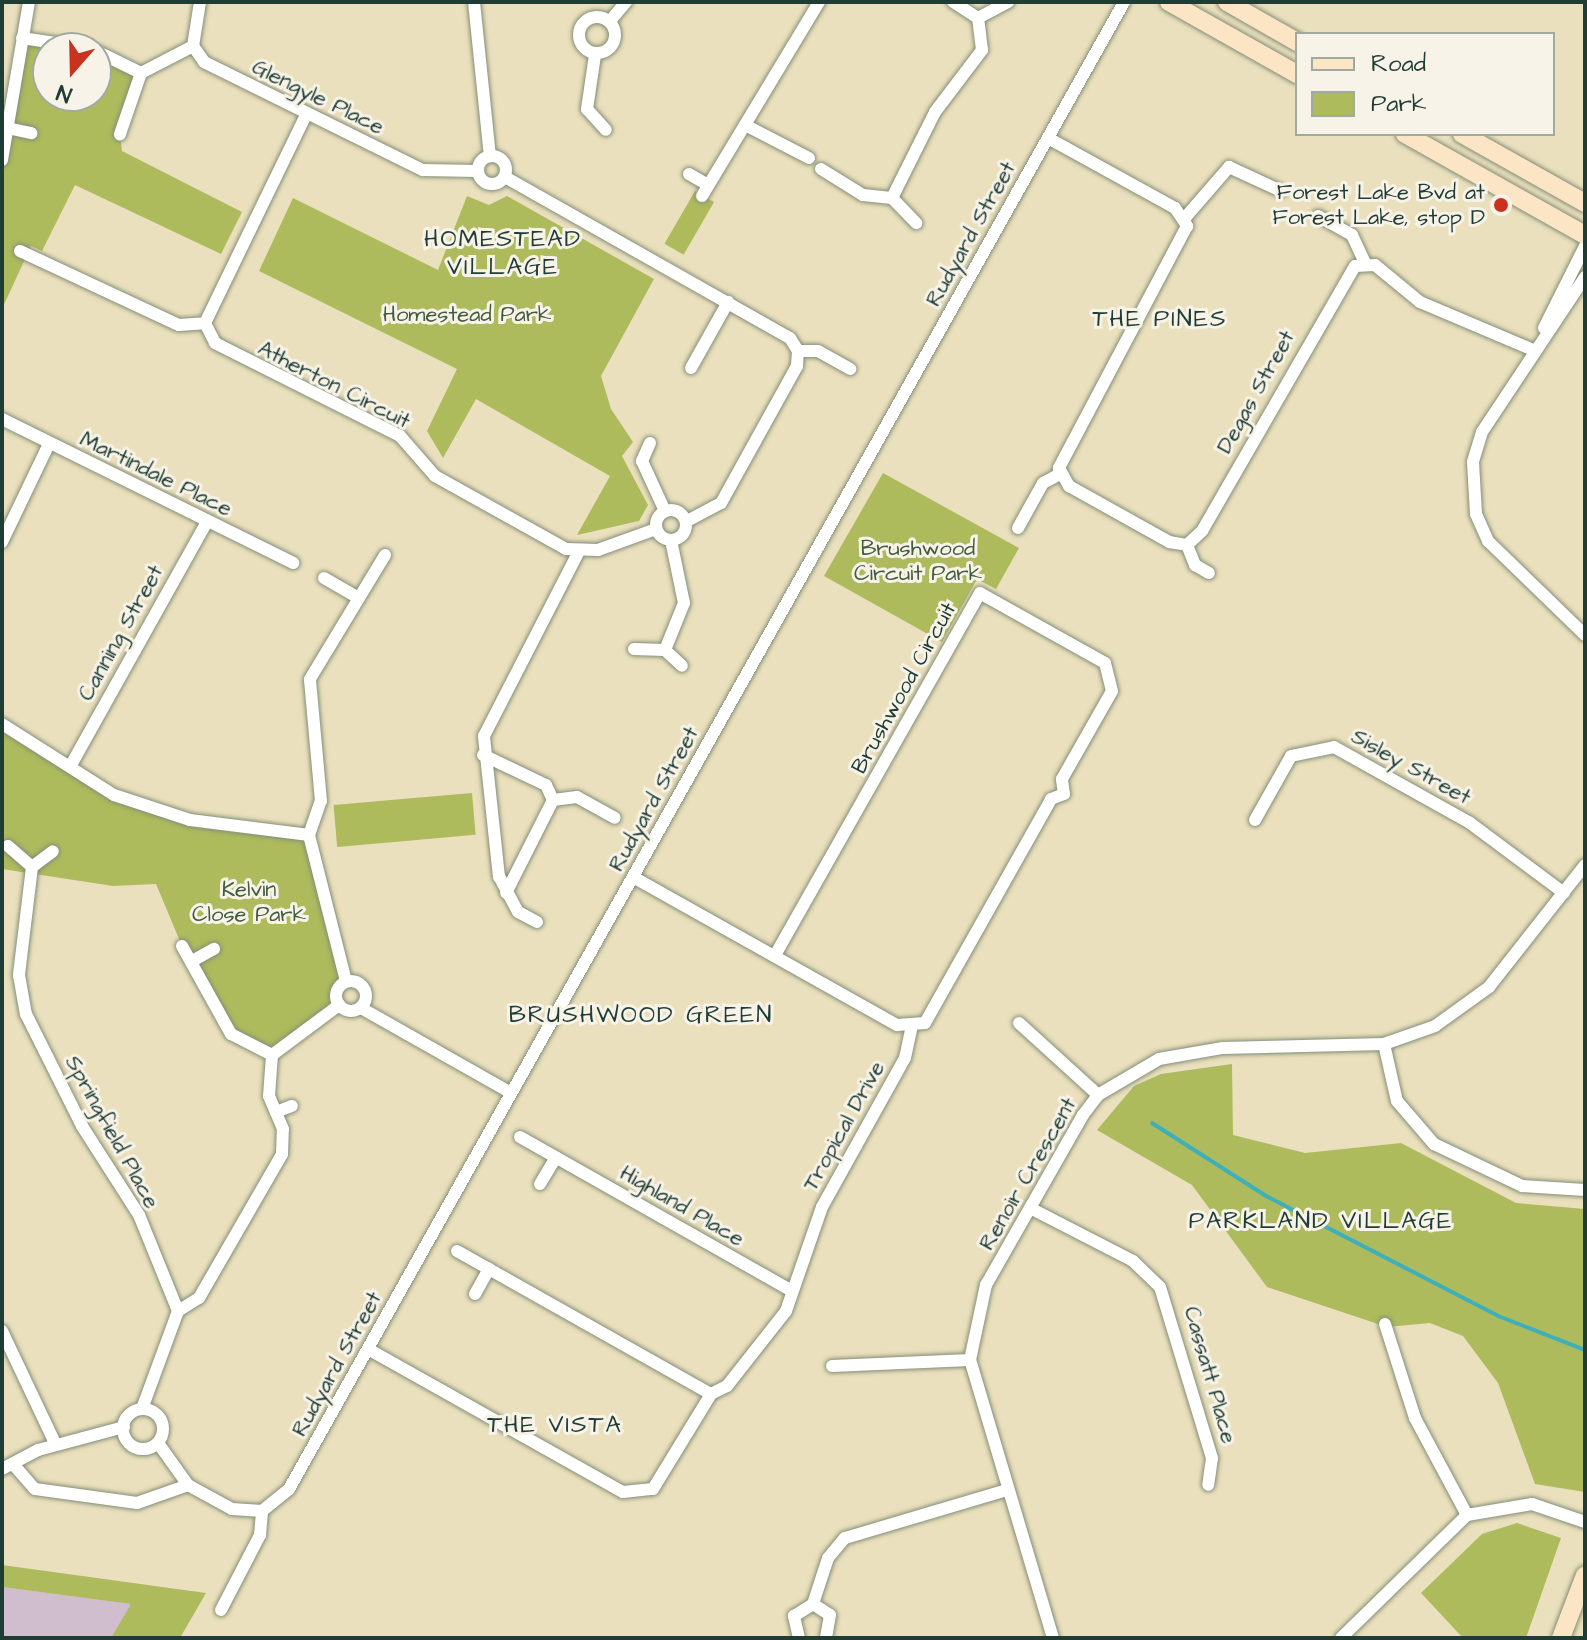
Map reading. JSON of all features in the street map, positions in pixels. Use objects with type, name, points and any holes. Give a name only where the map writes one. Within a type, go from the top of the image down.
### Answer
[{"type":"main road","points":[[1169,2],[1295,73]]},
{"type":"main road","points":[[1227,2],[1295,41]]},
{"type":"main road","points":[[1409,136],[1585,235]]},
{"type":"main road","points":[[1466,136],[1585,203]]},
{"type":"main road","points":[[1561,1638],[1585,1575]]},
{"type":"street","points":[[2,160],[29,2]]},
{"type":"street","points":[[120,134],[141,73],[193,46],[200,2]]},
{"type":"street","points":[[474,2],[490,156],[477,171]]},
{"type":"street","points":[[595,55],[611,48],[610,21],[626,2]]},
{"type":"street","points":[[689,174],[705,190],[819,2]]},
{"type":"street","points":[[953,2],[978,18]]},
{"type":"street","points":[[978,18],[1008,2]]},
{"type":"street","name":"Rudyard Street","points":[[262,1511],[289,1489],[1124,2]]},
{"type":"street","points":[[595,55],[582,42],[581,27],[595,15],[610,21]]},
{"type":"street","points":[[892,198],[935,112],[982,50],[978,18]]},
{"type":"street","points":[[22,38],[32,40]]},
{"type":"street","name":"Glengyle Place","points":[[193,46],[204,62],[306,115],[423,170],[477,171],[488,184],[505,177]]},
{"type":"street","points":[[595,55],[587,109],[606,130]]},
{"type":"street","points":[[112,59],[141,73]]},
{"type":"street","points":[[20,251],[179,325],[205,323],[306,115]]},
{"type":"street","points":[[745,125],[809,158]]},
{"type":"street","points":[[7,128],[31,133]]},
{"type":"street","points":[[1048,138],[1184,219]]},
{"type":"street","points":[[490,156],[506,165],[505,177],[790,338],[798,351],[797,366],[721,503],[686,522],[671,540]]},
{"type":"street","points":[[1060,474],[1061,458],[1185,234],[1184,219],[1229,167],[1281,191]]},
{"type":"street","points":[[821,169],[863,195],[892,198],[916,223]]},
{"type":"street","points":[[1318,216],[1352,235],[1365,263],[1420,302],[1533,350]]},
{"type":"street","points":[[1585,246],[1542,335],[1482,432],[1473,462],[1476,514],[1488,541],[1585,635]]},
{"type":"street","name":"Degas Street","points":[[1187,545],[1202,531],[1346,272],[1365,263]]},
{"type":"street","points":[[1542,335],[1585,277]]},
{"type":"street","points":[[691,368],[728,302]]},
{"type":"street","name":"Atherton Circuit","points":[[205,323],[229,354],[400,436],[435,476],[578,553]]},
{"type":"street","points":[[798,351],[818,351],[850,369]]},
{"type":"street","name":"Martindale Place","points":[[2,419],[293,563]]},
{"type":"street","points":[[650,443],[642,461],[665,511],[686,522]]},
{"type":"street","points":[[2,542],[49,444]]},
{"type":"street","points":[[1018,528],[1043,483],[1060,474]]},
{"type":"street","points":[[1060,474],[1094,500],[1187,545],[1195,565],[1209,573]]},
{"type":"street","points":[[537,922],[506,893],[483,755],[489,718],[578,553],[656,529],[665,511]]},
{"type":"street","name":"Canning Street","points":[[71,765],[207,522]]},
{"type":"street","points":[[656,529],[671,540],[684,603],[665,650]]},
{"type":"street","points":[[346,981],[309,835],[321,801],[310,679],[355,596],[385,555]]},
{"type":"street","points":[[324,578],[355,596]]},
{"type":"street","name":"Brushwood Circuit","points":[[775,956],[980,593],[1105,663],[1112,676],[1112,691],[1062,779],[1064,794],[1051,799],[925,1023],[911,1029]]},
{"type":"street","points":[[634,649],[665,650],[682,666]]},
{"type":"street","points":[[2,724],[114,795],[190,820],[309,835]]},
{"type":"street","name":"Sisley Street","points":[[1255,820],[1291,756],[1334,747],[1470,823],[1564,893]]},
{"type":"street","points":[[483,755],[546,785],[553,800]]},
{"type":"street","points":[[553,800],[577,797],[615,818]]},
{"type":"street","points":[[506,893],[553,800]]},
{"type":"street","points":[[8,846],[32,867],[53,851]]},
{"type":"street","name":"Renoir Crescent","points":[[1053,1638],[970,1360],[986,1285],[1098,1095],[1159,1059],[1191,1051],[1384,1044],[1466,1007],[1509,966],[1585,865]]},
{"type":"street","name":"Springfield Place","points":[[32,867],[19,975],[23,1004],[82,1126],[139,1215],[178,1311]]},
{"type":"street","points":[[633,877],[911,1029]]},
{"type":"street","points":[[182,946],[194,960],[231,1034],[272,1055]]},
{"type":"street","points":[[194,960],[214,949]]},
{"type":"street","points":[[339,1005],[337,990],[346,981]]},
{"type":"street","points":[[346,981],[366,990],[361,1008]]},
{"type":"street","points":[[272,1055],[339,1005],[361,1008],[511,1093]]},
{"type":"street","points":[[1019,1023],[1098,1095]]},
{"type":"street","name":"Tropical Drive","points":[[368,1349],[638,1495],[653,1489],[711,1394],[727,1386],[786,1311],[789,1289],[802,1275],[822,1207],[905,1058],[911,1029]]},
{"type":"street","points":[[1384,1044],[1397,1101],[1434,1144],[1522,1186],[1585,1190]]},
{"type":"street","points":[[188,1485],[137,1503],[35,1489],[8,1466],[56,1445],[124,1427],[142,1409],[178,1311],[199,1298],[282,1154],[272,1055]]},
{"type":"street","points":[[276,1112],[292,1106]]},
{"type":"street","name":"Highland Place","points":[[520,1137],[789,1289]]},
{"type":"street","points":[[540,1184],[556,1157]]},
{"type":"street","name":"Cassatt Place","points":[[1030,1208],[1133,1261],[1160,1287],[1212,1458],[1208,1485]]},
{"type":"street","points":[[457,1251],[711,1394]]},
{"type":"street","points":[[475,1294],[489,1269]]},
{"type":"street","points":[[1385,1324],[1415,1418],[1467,1515]]},
{"type":"street","points":[[2,1331],[56,1445]]},
{"type":"street","points":[[832,1366],[970,1360]]},
{"type":"street","points":[[142,1409],[161,1421],[158,1443],[188,1485],[232,1509],[262,1511],[260,1535],[221,1610]]},
{"type":"street","points":[[124,1427],[135,1447],[158,1443]]},
{"type":"street","points":[[794,1637],[794,1616],[813,1604],[828,1558],[845,1538],[1007,1490]]},
{"type":"street","points":[[1341,1638],[1467,1515],[1532,1504],[1585,1522]]},
{"type":"street","points":[[813,1604],[830,1615],[826,1638]]},
{"type":"shaded area","points":[[2,1587],[132,1604],[111,1638],[2,1638]]},
{"type":"green space","points":[[22,38],[32,42],[32,112],[112,112],[112,59],[141,73],[120,134],[122,151],[242,212],[221,254],[75,185],[42,251],[31,246],[2,309],[2,160]]},
{"type":"green space","points":[[695,191],[714,202],[684,255],[664,244]]},
{"type":"green space","name":"Homestead Park","points":[[467,196],[489,205],[507,196],[654,279],[601,376],[611,409],[633,442],[622,456],[648,505],[639,521],[577,535],[610,476],[476,399],[443,458],[427,431],[457,369],[259,271],[293,198],[438,270]]},
{"type":"green space","name":"Brushwood Circuit Park","points":[[883,473],[1019,548],[996,589],[977,579],[942,642],[824,576]]},
{"type":"green space","name":"Kelvin Close Park","points":[[2,724],[94,782],[190,820],[309,835],[346,981],[339,1005],[272,1055],[237,1040],[182,946],[156,884],[113,886],[2,869]]},
{"type":"green space","points":[[472,793],[476,835],[337,847],[334,805]]},
{"type":"green space","points":[[1232,1064],[1233,1135],[1305,1153],[1401,1143],[1516,1203],[1585,1209],[1585,1492],[1535,1484],[1498,1383],[1463,1336],[1430,1323],[1387,1327],[1267,1287],[1192,1185],[1097,1130],[1134,1086],[1161,1074]]},
{"type":"green space","points":[[1517,1523],[1561,1538],[1526,1638],[1463,1638],[1421,1593],[1482,1534]]},
{"type":"green space","points":[[2,1565],[206,1593],[180,1638],[111,1638],[131,1604],[2,1587]]},
{"type":"waterway","points":[[1152,1123],[1266,1196],[1498,1316],[1585,1350]]},
{"type":"place","name":"Forest Lake Bvd at Forest Lake, stop D","points":[[1501,205]]},
{"type":"district","name":"HOMESTEAD VILLAGE","points":[[503,254]]},
{"type":"district","name":"THE PINES","points":[[1160,320]]},
{"type":"district","name":"BRUSHWOOD GREEN","points":[[641,1016]]},
{"type":"district","name":"PARKLAND VILLAGE","points":[[1321,1222]]},
{"type":"district","name":"THE VISTA","points":[[555,1426]]}]
